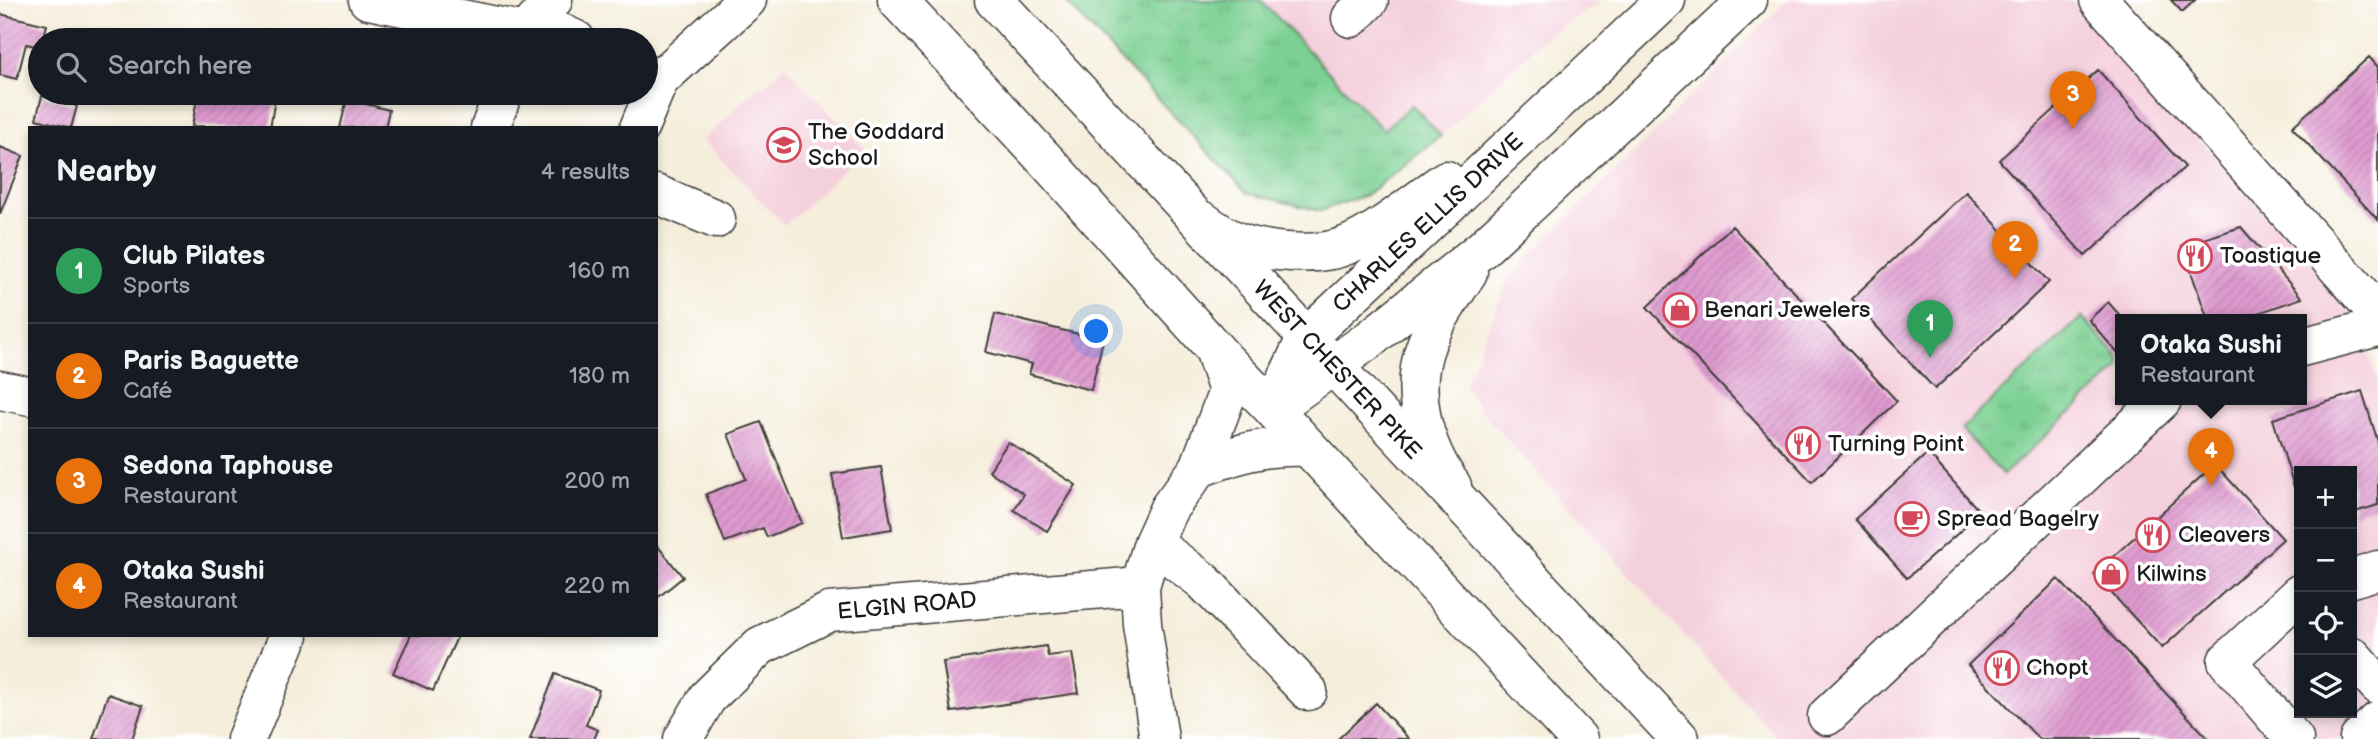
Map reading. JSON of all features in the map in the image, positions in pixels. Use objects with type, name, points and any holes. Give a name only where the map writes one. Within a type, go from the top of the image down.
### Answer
[{"type":"main road","points":[[368,0],[534,23]]},
{"type":"main road","points":[[658,72],[747,0]]},
{"type":"main road","points":[[897,0],[1051,166],[1214,349],[1273,409],[1578,739]]},
{"type":"main road","name":"WEST CHESTER PIKE","points":[[994,0],[1680,739]]},
{"type":"main road","name":"CHARLES ELLIS DRIVE","points":[[1273,409],[1306,338],[1666,0]]},
{"type":"main road","name":"CHARLES ELLIS DRIVE","points":[[1273,409],[1370,339],[1482,249],[1748,0]]},
{"type":"main road","points":[[2099,0],[2378,313]]},
{"type":"main road","points":[[491,126],[499,105]]},
{"type":"main road","points":[[640,126],[645,105]]},
{"type":"main road","name":"CHARLES ELLIS DRIVE","points":[[1191,212],[1225,238],[1247,245],[1296,253],[1334,250],[1365,236],[1555,105]]},
{"type":"main road","points":[[658,195],[716,219]]},
{"type":"main road","name":"CHARLES ELLIS DRIVE","points":[[1477,521],[1438,467],[1421,416],[1418,390],[1427,343],[1482,249]]},
{"type":"main road","points":[[2307,346],[2378,327]]},
{"type":"main road","points":[[1159,739],[1142,624],[1140,586],[1153,543],[1169,508],[1199,468],[1228,391],[1214,349]]},
{"type":"main road","points":[[0,390],[28,396]]},
{"type":"main road","points":[[1827,716],[2157,405]]},
{"type":"main road","points":[[1199,468],[1235,454],[1277,445],[1307,447]]},
{"type":"main road","points":[[1153,543],[1203,581],[1308,691]]},
{"type":"main road","points":[[2357,576],[2378,570]]},
{"type":"main road","name":"ELGIN ROAD","points":[[683,739],[707,698],[760,646],[829,612],[1140,586]]},
{"type":"main road","points":[[2294,599],[2227,661],[2294,739]]},
{"type":"main road","points":[[246,739],[288,637]]},
{"type":"main road","points":[[2357,662],[2378,685]]},
{"type":"main road","points":[[2359,739],[2378,721]]},
{"type":"shaded area","points":[[1241,0],[1603,0],[1542,40],[1441,136],[1399,170]]},
{"type":"shaded area","points":[[1788,0],[2072,0],[2345,299],[2367,346],[2378,381],[2378,739],[1778,739],[1482,412],[1464,386],[1510,275]]},
{"type":"shaded area","name":"The Goddard School","points":[[785,66],[865,149],[785,226],[703,140],[759,86],[762,88]]},
{"type":"green space","points":[[1064,0],[1261,0],[1383,130],[1412,105],[1441,136],[1366,195],[1320,211],[1247,193]]},
{"type":"green space","points":[[2082,317],[2115,353],[2115,372],[2003,475],[1961,429]]},
{"type":"building","points":[[2171,0],[2195,0],[2182,12]]},
{"type":"building","points":[[0,14],[47,25],[46,28],[28,28],[28,44],[17,79],[0,75]]},
{"type":"building","points":[[2369,57],[2378,67],[2378,220],[2292,127]]},
{"type":"building","points":[[2098,70],[2185,167],[2085,256],[1999,160]]},
{"type":"building","points":[[40,105],[77,106],[72,126],[36,119]]},
{"type":"building","points":[[196,105],[274,105],[270,126],[192,126]]},
{"type":"building","points":[[346,105],[370,105],[389,110],[385,126],[340,126]]},
{"type":"building","points":[[0,147],[23,156],[0,214]]},
{"type":"building","points":[[1966,192],[2049,282],[1935,389],[1851,299]]},
{"type":"building","points":[[1732,226],[1897,401],[1812,482],[1647,307]]},
{"type":"building","points":[[2241,227],[2302,298],[2255,314],[2206,314],[2182,246]]},
{"type":"building","points":[[2108,302],[2119,314],[2115,314],[2115,350],[2089,320]]},
{"type":"building","points":[[995,314],[1103,340],[1091,390],[1029,374],[1032,364],[986,352]]},
{"type":"building","points":[[2362,391],[2378,442],[2378,505],[2357,511],[2357,466],[2294,466],[2294,487],[2273,419]]},
{"type":"building","points":[[761,422],[802,523],[767,537],[763,528],[725,542],[706,494],[746,479],[728,434]]},
{"type":"building","points":[[1008,442],[1076,485],[1047,531],[1014,510],[1024,494],[989,471]]},
{"type":"building","points":[[1928,453],[1981,513],[1907,578],[1855,519]]},
{"type":"building","points":[[2215,464],[2283,539],[2162,648],[2094,574]]},
{"type":"building","points":[[881,467],[892,529],[843,537],[832,474]]},
{"type":"building","points":[[658,546],[683,577],[658,597]]},
{"type":"building","points":[[2058,579],[2209,739],[2039,739],[1968,665]]},
{"type":"building","points":[[410,637],[457,637],[433,691],[393,673]]},
{"type":"building","points":[[1046,646],[1048,656],[1072,653],[1079,693],[951,712],[943,662]]},
{"type":"building","points":[[555,674],[599,690],[586,725],[598,730],[594,739],[530,739]]},
{"type":"building","points":[[108,694],[143,706],[132,739],[93,739]]},
{"type":"building","points":[[1376,703],[1409,739],[1338,739]]},
{"type":"place","name":"Sedona Taphouse","points":[[2073,129]]},
{"type":"place","name":"The Goddard School","points":[[784,145]]},
{"type":"place","name":"Toastique","points":[[2195,256]]},
{"type":"place","name":"Paris Baguette","points":[[2015,279]]},
{"type":"place","name":"Benari Jewelers","points":[[1680,310]]},
{"type":"place","name":"Club Pilates","points":[[1930,358]]},
{"type":"place","name":"Turning Point","points":[[1803,444]]},
{"type":"place","name":"Otaka Sushi","points":[[2211,486]]},
{"type":"place","name":"Spread Bagelry","points":[[1912,519]]},
{"type":"place","name":"Cleavers","points":[[2153,535]]},
{"type":"place","name":"Kilwins","points":[[2111,574]]},
{"type":"place","name":"Chopt","points":[[2002,668]]}]
